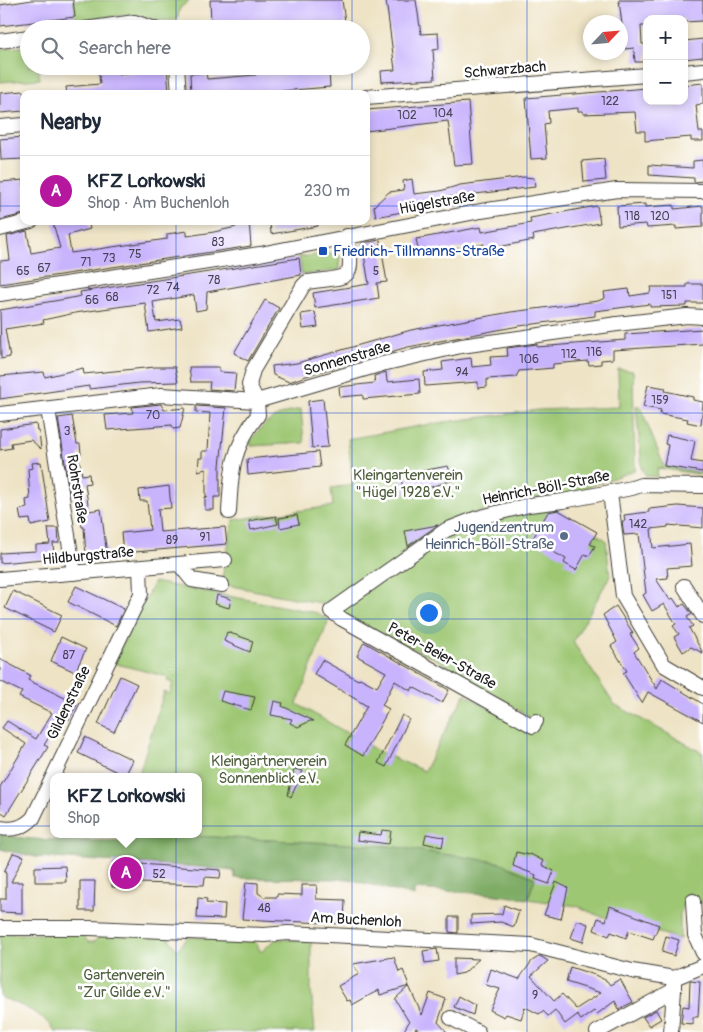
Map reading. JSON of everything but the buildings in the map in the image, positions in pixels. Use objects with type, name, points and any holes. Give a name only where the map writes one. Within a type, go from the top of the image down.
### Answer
[{"type":"street","points":[[0,41],[20,38]]},
{"type":"street","points":[[688,72],[703,70]]},
{"type":"street","points":[[178,75],[179,90]]},
{"type":"street","name":"Schwarzbach","points":[[370,97],[643,75]]},
{"type":"street","points":[[0,127],[20,125]]},
{"type":"street","name":"Hügelstraße","points":[[0,294],[260,254],[347,236],[617,190],[703,191]]},
{"type":"street","points":[[0,229],[20,224]]},
{"type":"street","points":[[229,512],[232,470],[237,452],[244,434],[258,414],[257,401],[248,385],[253,370],[303,286],[307,282],[343,277],[350,272],[352,264],[347,236]]},
{"type":"street","name":"Sonnenstraße","points":[[0,414],[160,396],[257,401],[382,364],[461,346],[626,323],[703,317]]},
{"type":"street","name":"Rohrstraße","points":[[48,410],[74,573]]},
{"type":"street","name":"Heinrich-Böll-Straße","points":[[332,611],[446,530],[477,518],[529,505],[610,493],[640,485],[703,486]]},
{"type":"street","points":[[610,493],[623,596],[664,665],[703,688]]},
{"type":"street","name":"Hildburgstraße","points":[[0,579],[225,560]]},
{"type":"street","points":[[179,564],[192,580],[222,585]]},
{"type":"street","name":"Gildenstraße","points":[[54,773],[141,594],[140,568]]},
{"type":"street","points":[[684,586],[703,616]]},
{"type":"street","name":"Peter-Beier-Straße","points":[[332,611],[342,619],[533,726],[536,722]]},
{"type":"street","name":"Gildenstraße","points":[[0,828],[18,829],[26,826],[32,818],[50,781]]},
{"type":"street","points":[[693,901],[696,935],[703,953]]},
{"type":"street","name":"Am Buchenloh","points":[[0,928],[90,928],[264,935],[288,933],[539,946],[674,984]]},
{"type":"street","points":[[597,1032],[703,966]]},
{"type":"street","points":[[671,1032],[674,984]]},
{"type":"street","points":[[451,1018],[478,1032]]},
{"type":"green space","points":[[73,0],[190,0],[180,8],[177,20],[155,20],[124,15],[75,20]]},
{"type":"green space","points":[[20,47],[20,75],[39,75],[40,79],[0,82],[0,49]]},
{"type":"green space","points":[[335,253],[340,256],[339,270],[302,275],[299,257]]},
{"type":"green space","name":"Kleingartenverein \"Hügel 1928 e.V.\"","points":[[618,369],[633,371],[635,470],[558,497],[519,499],[477,513],[352,590],[325,604],[221,584],[233,520],[333,506],[331,488],[353,485],[348,439],[430,424],[538,410],[619,407]]},
{"type":"green space","points":[[636,406],[640,406],[664,466],[703,473],[703,475],[658,468],[657,477],[646,476],[642,469]]},
{"type":"green space","points":[[301,409],[304,443],[251,446],[250,441],[272,419]]},
{"type":"green space","name":"Kleingärtnerverein Sonnenblick e.V.","points":[[551,506],[606,540],[610,576],[573,642],[614,704],[703,753],[703,905],[697,897],[688,893],[680,914],[680,939],[597,915],[577,906],[528,899],[534,878],[497,862],[389,846],[202,836],[202,773],[139,773],[164,692],[170,694],[173,683],[167,681],[168,677],[113,663],[154,582],[318,613],[324,618],[329,619],[297,704],[378,751],[424,771],[465,694],[527,732],[541,724],[436,659],[343,616],[343,607],[463,526]]},
{"type":"green space","points":[[0,834],[46,840],[124,842],[124,838],[202,838],[202,836],[389,846],[497,862],[535,878],[528,899],[489,894],[414,889],[414,896],[349,879],[235,878],[234,871],[201,867],[36,857],[0,849]]},
{"type":"green space","name":"Gartenverein \"Zur Gilde e.V.\"","points":[[102,933],[167,936],[177,950],[188,937],[255,941],[261,952],[276,939],[311,941],[311,989],[315,1032],[55,1032],[38,1014],[0,997],[0,934],[82,934],[88,942],[94,942]]},
{"type":"place","name":"Friedrich-Tillmanns-Straße","points":[[323,251]]},
{"type":"place","name":"Jugendzentrum Heinrich-Böll-Straße","points":[[564,536]]},
{"type":"place","name":"KFZ Lorkowski","points":[[126,873]]}]
